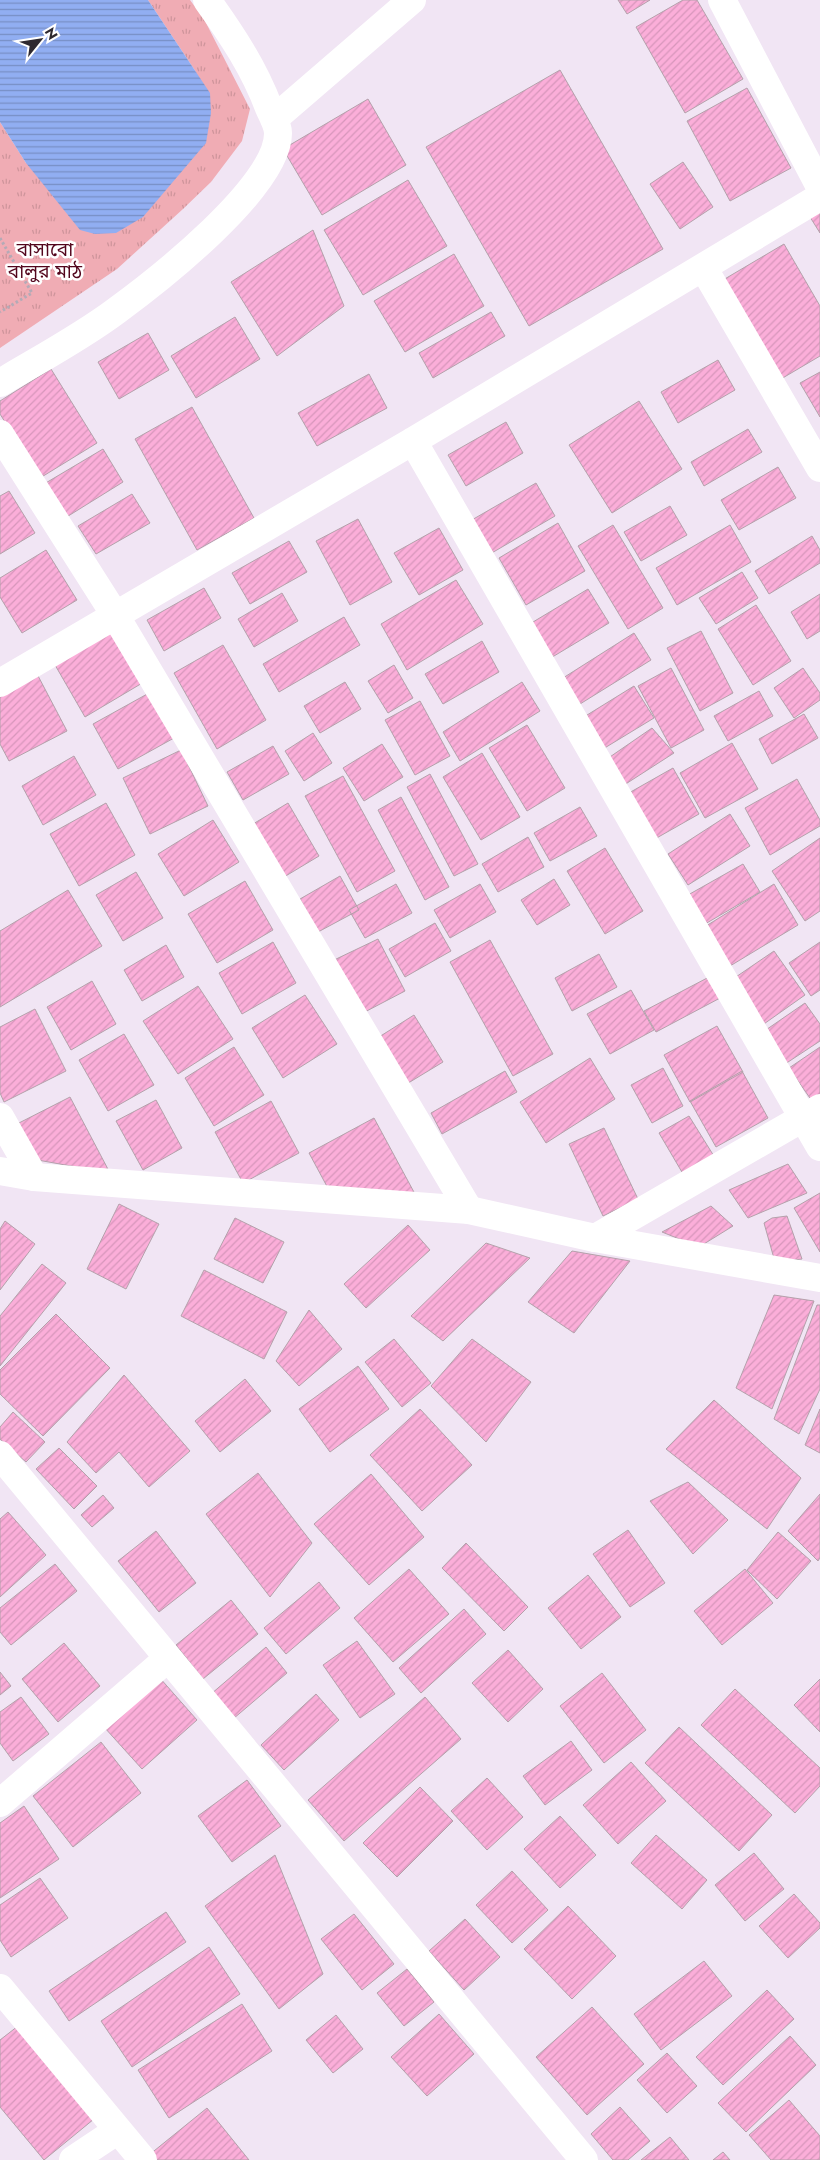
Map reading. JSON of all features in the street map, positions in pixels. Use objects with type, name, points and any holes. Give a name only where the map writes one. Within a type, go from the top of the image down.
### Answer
[{"type":"street","points":[[0,384],[115,312],[214,229],[248,194],[274,151],[278,132],[261,85],[240,47],[207,0]]},
{"type":"street","points":[[274,119],[412,0]]},
{"type":"street","points":[[722,0],[820,187]]},
{"type":"street","points":[[0,684],[413,441],[820,197]]},
{"type":"street","points":[[703,267],[820,468]]},
{"type":"street","points":[[0,434],[115,615],[469,1210]]},
{"type":"street","points":[[413,441],[811,1113],[820,1147]]},
{"type":"street","points":[[595,1238],[811,1113]]},
{"type":"street","points":[[0,1117],[34,1177]]},
{"type":"street","points":[[0,1171],[34,1177],[469,1210],[595,1238],[820,1278]]},
{"type":"street","points":[[0,1455],[74,1542],[167,1659],[584,2160]]},
{"type":"street","points":[[0,1803],[167,1659]]},
{"type":"street","points":[[0,1988],[142,2160]]},
{"type":"street","points":[[73,2160],[118,2130]]},
{"type":"path","points":[[0,238],[32,293],[0,312]]},
{"type":"green space","name":"বাসাবো বালুর মাঠ","points":[[148,0],[190,0],[204,19],[250,109],[242,141],[211,182],[117,269],[0,348],[0,122],[26,163],[196,72]]},
{"type":"water","points":[[0,0],[148,0],[210,93],[211,113],[206,143],[143,217],[116,233],[95,234],[80,230],[26,163],[0,122]]},
{"type":"building","points":[[618,0],[650,0],[627,14]]},
{"type":"building","points":[[683,0],[697,0],[743,79],[685,113],[636,27]]},
{"type":"building","points":[[560,70],[663,249],[529,326],[426,147]]},
{"type":"building","points":[[747,88],[791,168],[730,201],[687,121]]},
{"type":"building","points":[[368,99],[406,165],[322,215],[283,149]]},
{"type":"building","points":[[683,162],[713,207],[680,229],[650,184]]},
{"type":"building","points":[[408,180],[447,246],[363,295],[324,230]]},
{"type":"building","points":[[820,211],[820,233],[810,217]]},
{"type":"building","points":[[313,230],[344,306],[277,356],[231,282]]},
{"type":"building","points":[[784,244],[820,306],[820,356],[781,379],[723,280]]},
{"type":"building","points":[[454,254],[484,306],[405,352],[374,301]]},
{"type":"building","points":[[491,312],[505,336],[433,378],[419,353]]},
{"type":"building","points":[[235,317],[260,359],[196,398],[171,356]]},
{"type":"building","points":[[148,333],[169,370],[119,399],[98,362]]},
{"type":"building","points":[[718,360],[735,390],[678,423],[661,392]]},
{"type":"building","points":[[51,369],[97,443],[40,478],[0,414],[0,401]]},
{"type":"building","points":[[820,372],[820,417],[800,383]]},
{"type":"building","points":[[369,374],[387,408],[317,446],[298,413]]},
{"type":"building","points":[[639,401],[682,469],[612,513],[569,445]]},
{"type":"building","points":[[192,407],[254,518],[197,550],[135,439]]},
{"type":"building","points":[[506,422],[523,453],[466,486],[448,455]]},
{"type":"building","points":[[748,429],[762,452],[704,486],[691,462]]},
{"type":"building","points":[[103,449],[123,482],[65,518],[44,484]]},
{"type":"building","points":[[778,467],[796,498],[739,530],[721,500]]},
{"type":"building","points":[[536,483],[555,516],[490,554],[470,521]]},
{"type":"building","points":[[9,491],[35,533],[0,554],[0,496]]},
{"type":"building","points":[[132,494],[150,523],[96,554],[78,526]]},
{"type":"building","points":[[670,506],[687,535],[641,561],[624,532]]},
{"type":"building","points":[[358,519],[392,582],[350,605],[316,541]]},
{"type":"building","points":[[558,523],[585,571],[526,605],[499,558]]},
{"type":"building","points":[[613,525],[663,608],[628,629],[578,546]]},
{"type":"building","points":[[730,525],[751,562],[677,605],[656,568]]},
{"type":"building","points":[[439,528],[463,570],[419,595],[394,553]]},
{"type":"building","points":[[812,536],[820,550],[820,563],[769,594],[755,571]]},
{"type":"building","points":[[289,541],[307,572],[250,604],[232,573]]},
{"type":"building","points":[[46,550],[77,600],[22,633],[0,597],[0,578]]},
{"type":"building","points":[[742,572],[758,598],[716,624],[699,598]]},
{"type":"building","points":[[456,580],[483,624],[407,670],[381,624]]},
{"type":"building","points":[[204,588],[221,618],[164,651],[147,620]]},
{"type":"building","points":[[588,589],[609,623],[549,659],[528,625]]},
{"type":"building","points":[[282,593],[298,621],[254,647],[238,619]]},
{"type":"building","points":[[820,594],[820,631],[807,639],[791,612]]},
{"type":"building","points":[[756,605],[791,661],[753,685],[718,629]]},
{"type":"building","points":[[344,617],[360,645],[279,692],[263,664]]},
{"type":"building","points":[[110,623],[144,682],[85,717],[51,658]]},
{"type":"building","points":[[701,631],[733,693],[700,711],[667,648]]},
{"type":"building","points":[[634,633],[651,660],[580,704],[563,678]]},
{"type":"building","points":[[482,641],[499,672],[443,704],[425,674]]},
{"type":"building","points":[[223,645],[266,720],[217,749],[174,673]]},
{"type":"building","points":[[394,665],[413,698],[388,713],[368,681]]},
{"type":"building","points":[[671,668],[704,730],[671,748],[638,686]]},
{"type":"building","points":[[803,668],[820,693],[820,700],[794,718],[774,688]]},
{"type":"building","points":[[36,672],[67,731],[9,761],[0,744],[0,691]]},
{"type":"building","points":[[345,682],[361,709],[320,733],[304,706]]},
{"type":"building","points":[[522,682],[540,711],[460,761],[443,732]]},
{"type":"building","points":[[634,686],[654,718],[598,752],[579,720]]},
{"type":"building","points":[[759,691],[773,716],[728,741],[714,716]]},
{"type":"building","points":[[149,693],[174,738],[118,769],[93,724]]},
{"type":"building","points":[[420,701],[450,756],[415,775],[385,720]]},
{"type":"building","points":[[804,714],[818,738],[772,764],[759,739]]},
{"type":"building","points":[[527,725],[565,788],[527,811],[489,748]]},
{"type":"building","points":[[652,728],[674,753],[621,787],[604,761]]},
{"type":"building","points":[[313,733],[332,763],[304,781],[285,751]]},
{"type":"building","points":[[732,743],[758,789],[705,818],[680,773]]},
{"type":"building","points":[[382,744],[403,777],[364,801],[343,768]]},
{"type":"building","points":[[273,746],[289,774],[243,800],[227,772]]},
{"type":"building","points":[[181,750],[208,806],[150,834],[123,778]]},
{"type":"building","points":[[482,753],[520,817],[481,840],[443,777]]},
{"type":"building","points":[[74,756],[96,795],[43,825],[22,786]]},
{"type":"building","points":[[673,768],[699,814],[646,844],[620,798]]},
{"type":"building","points":[[430,774],[478,864],[454,876],[407,787]]},
{"type":"building","points":[[343,776],[395,871],[357,892],[305,796]]},
{"type":"building","points":[[797,779],[820,820],[820,826],[770,855],[745,808]]},
{"type":"building","points":[[401,797],[449,887],[425,900],[378,810]]},
{"type":"building","points":[[106,803],[135,855],[79,886],[50,834]]},
{"type":"building","points":[[288,803],[319,856],[284,877],[253,824]]},
{"type":"building","points":[[580,807],[597,836],[550,861],[534,833]]},
{"type":"building","points":[[730,814],[750,846],[688,885],[668,854]]},
{"type":"building","points":[[213,820],[239,862],[184,896],[158,854]]},
{"type":"building","points":[[528,837],[544,867],[498,892],[482,864]]},
{"type":"building","points":[[820,838],[820,911],[805,921],[772,871]]},
{"type":"building","points":[[605,848],[643,911],[605,934],[567,871]]},
{"type":"building","points":[[743,864],[760,892],[705,924],[688,895]]},
{"type":"building","points":[[136,872],[163,918],[123,941],[96,895]]},
{"type":"building","points":[[340,876],[359,910],[318,932],[300,899]]},
{"type":"building","points":[[554,879],[570,905],[537,925],[521,900]]},
{"type":"building","points":[[245,881],[273,930],[217,963],[188,914]]},
{"type":"building","points":[[396,884],[412,913],[365,938],[349,910]]},
{"type":"building","points":[[480,884],[496,912],[450,938],[434,910]]},
{"type":"building","points":[[774,884],[798,925],[730,966],[706,926]]},
{"type":"building","points":[[68,890],[102,946],[0,1007],[0,931]]},
{"type":"building","points":[[435,923],[451,951],[405,977],[389,949]]},
{"type":"building","points":[[378,939],[405,991],[359,1015],[332,961]]},
{"type":"building","points":[[490,940],[553,1054],[513,1076],[450,962]]},
{"type":"building","points":[[273,942],[296,983],[242,1014],[219,973]]},
{"type":"building","points":[[820,942],[820,990],[811,996],[789,963]]},
{"type":"building","points":[[166,945],[184,977],[142,1001],[124,970]]},
{"type":"building","points":[[774,951],[805,995],[761,1026],[730,981]]},
{"type":"building","points":[[599,954],[617,987],[572,1011],[555,978]]},
{"type":"building","points":[[711,976],[722,997],[656,1032],[644,1011]]},
{"type":"building","points":[[92,981],[116,1024],[71,1050],[47,1007]]},
{"type":"building","points":[[198,986],[233,1039],[178,1074],[143,1021]]},
{"type":"building","points":[[631,990],[654,1030],[610,1054],[587,1014]]},
{"type":"building","points":[[305,995],[337,1044],[283,1078],[252,1028]]},
{"type":"building","points":[[805,1003],[820,1024],[820,1041],[782,1066],[760,1034]]},
{"type":"building","points":[[35,1009],[66,1071],[4,1102],[0,1093],[0,1027]]},
{"type":"building","points":[[414,1015],[443,1062],[400,1088],[371,1042]]},
{"type":"building","points":[[717,1026],[743,1072],[690,1102],[664,1055]]},
{"type":"building","points":[[124,1034],[154,1085],[108,1111],[79,1060]]},
{"type":"building","points":[[234,1047],[264,1095],[214,1126],[185,1078]]},
{"type":"building","points":[[820,1047],[820,1095],[812,1101],[789,1068]]},
{"type":"building","points":[[590,1058],[615,1099],[546,1143],[520,1102]]},
{"type":"building","points":[[663,1068],[683,1106],[652,1123],[631,1085]]},
{"type":"building","points":[[505,1071],[517,1092],[442,1134],[431,1113]]},
{"type":"building","points":[[742,1071],[768,1118],[716,1147],[690,1101]]},
{"type":"building","points":[[70,1097],[110,1173],[32,1159],[15,1125]]},
{"type":"building","points":[[156,1100],[182,1148],[143,1170],[116,1121]]},
{"type":"building","points":[[271,1101],[299,1153],[243,1183],[215,1132]]},
{"type":"building","points":[[689,1116],[717,1161],[686,1179],[659,1133]]},
{"type":"building","points":[[374,1118],[415,1194],[330,1192],[309,1153]]},
{"type":"building","points":[[604,1128],[638,1199],[603,1216],[569,1144]]},
{"type":"building","points":[[788,1164],[807,1193],[748,1218],[729,1190]]},
{"type":"building","points":[[820,1193],[820,1252],[794,1208]]},
{"type":"building","points":[[119,1204],[159,1224],[126,1289],[87,1269]]},
{"type":"building","points":[[711,1206],[733,1226],[699,1247],[662,1232]]},
{"type":"building","points":[[787,1216],[802,1259],[775,1262],[764,1223],[772,1218]]},
{"type":"building","points":[[235,1218],[284,1242],[263,1283],[214,1259]]},
{"type":"building","points":[[5,1221],[35,1244],[0,1290],[0,1229]]},
{"type":"building","points":[[408,1225],[430,1250],[366,1308],[344,1284]]},
{"type":"building","points":[[486,1243],[530,1258],[443,1341],[411,1316]]},
{"type":"building","points":[[572,1251],[630,1261],[574,1333],[528,1302]]},
{"type":"building","points":[[42,1264],[66,1283],[0,1366],[0,1316]]},
{"type":"building","points":[[204,1270],[287,1312],[264,1359],[181,1316]]},
{"type":"building","points":[[774,1295],[814,1301],[772,1409],[736,1388]]},
{"type":"building","points":[[817,1305],[820,1305],[820,1389],[799,1434],[774,1419]]},
{"type":"building","points":[[309,1310],[342,1349],[299,1386],[276,1361]]},
{"type":"building","points":[[56,1314],[110,1368],[43,1436],[0,1394],[0,1370]]},
{"type":"building","points":[[394,1339],[431,1383],[402,1407],[365,1362]]},
{"type":"building","points":[[472,1339],[531,1382],[486,1442],[431,1386]]},
{"type":"building","points":[[358,1366],[389,1409],[330,1452],[299,1409]]},
{"type":"building","points":[[124,1375],[190,1451],[149,1487],[119,1452],[96,1473],[67,1442]]},
{"type":"building","points":[[245,1379],[271,1411],[220,1452],[195,1421]]},
{"type":"building","points":[[714,1400],[801,1478],[767,1529],[666,1449]]},
{"type":"building","points":[[420,1409],[472,1465],[422,1511],[370,1455]]},
{"type":"building","points":[[820,1409],[820,1453],[805,1445]]},
{"type":"building","points":[[13,1412],[45,1442],[26,1462],[0,1439],[0,1427]]},
{"type":"building","points":[[59,1448],[97,1486],[74,1509],[36,1469]]},
{"type":"building","points":[[258,1473],[312,1543],[270,1597],[206,1514]]},
{"type":"building","points":[[371,1474],[424,1537],[369,1585],[314,1524]]},
{"type":"building","points":[[688,1482],[728,1520],[693,1554],[650,1501]]},
{"type":"building","points":[[820,1494],[820,1558],[818,1561],[788,1531]]},
{"type":"building","points":[[103,1495],[114,1508],[92,1527],[81,1515]]},
{"type":"building","points":[[8,1512],[46,1555],[0,1597],[0,1519]]},
{"type":"building","points":[[628,1530],[665,1583],[630,1607],[593,1554]]},
{"type":"building","points":[[156,1531],[196,1583],[159,1612],[118,1561]]},
{"type":"building","points":[[778,1532],[811,1561],[777,1599],[747,1570]]},
{"type":"building","points":[[466,1543],[528,1607],[504,1631],[442,1568]]},
{"type":"building","points":[[55,1564],[77,1591],[11,1645],[0,1632],[0,1608]]},
{"type":"building","points":[[409,1569],[449,1614],[393,1662],[354,1618]]},
{"type":"building","points":[[745,1569],[773,1603],[722,1645],[694,1611]]},
{"type":"building","points":[[588,1575],[621,1617],[581,1649],[548,1608]]},
{"type":"building","points":[[319,1582],[340,1608],[286,1654],[264,1628]]},
{"type":"building","points":[[231,1600],[258,1634],[203,1679],[176,1645]]},
{"type":"building","points":[[464,1609],[486,1634],[421,1693],[399,1668]]},
{"type":"building","points":[[357,1641],[395,1694],[360,1718],[323,1665]]},
{"type":"building","points":[[64,1643],[100,1686],[58,1722],[22,1679]]},
{"type":"building","points":[[266,1647],[287,1673],[233,1719],[211,1694]]},
{"type":"building","points":[[508,1650],[543,1689],[508,1722],[472,1683]]},
{"type":"building","points":[[0,1672],[11,1686],[0,1695]]},
{"type":"building","points":[[602,1673],[646,1730],[604,1763],[560,1706]]},
{"type":"building","points":[[159,1677],[197,1720],[142,1769],[104,1727]]},
{"type":"building","points":[[820,1679],[820,1732],[794,1705]]},
{"type":"building","points":[[735,1689],[820,1768],[820,1786],[795,1813],[701,1725]]},
{"type":"building","points":[[316,1694],[339,1720],[284,1770],[261,1745]]},
{"type":"building","points":[[21,1697],[49,1734],[13,1761],[0,1743],[0,1712]]},
{"type":"building","points":[[425,1697],[461,1739],[344,1841],[308,1800]]},
{"type":"building","points":[[679,1727],[772,1815],[739,1851],[645,1763]]},
{"type":"building","points":[[571,1741],[592,1770],[545,1805],[523,1776]]},
{"type":"building","points":[[101,1742],[141,1793],[73,1847],[33,1796]]},
{"type":"building","points":[[631,1762],[666,1801],[618,1844],[583,1805]]},
{"type":"building","points":[[487,1778],[523,1817],[487,1850],[451,1811]]},
{"type":"building","points":[[247,1780],[281,1826],[232,1862],[198,1816]]},
{"type":"building","points":[[420,1787],[453,1821],[397,1877],[363,1843]]},
{"type":"building","points":[[24,1806],[59,1859],[0,1898],[0,1823]]},
{"type":"building","points":[[560,1816],[596,1855],[560,1888],[524,1849]]},
{"type":"building","points":[[656,1835],[707,1880],[682,1909],[631,1863]]},
{"type":"building","points":[[754,1853],[784,1889],[745,1921],[715,1885]]},
{"type":"building","points":[[275,1855],[323,1974],[279,2009],[205,1906]]},
{"type":"building","points":[[512,1871],[548,1910],[512,1943],[476,1905]]},
{"type":"building","points":[[40,1878],[68,1918],[11,1957],[0,1940],[0,1905]]},
{"type":"building","points":[[794,1894],[820,1923],[820,1928],[788,1958],[759,1926]]},
{"type":"building","points":[[568,1906],[616,1956],[572,1999],[524,1949]]},
{"type":"building","points":[[166,1912],[186,1942],[69,2021],[49,1991]]},
{"type":"building","points":[[354,1914],[394,1964],[362,1990],[321,1939]]},
{"type":"building","points":[[465,1919],[500,1957],[464,1990],[429,1951]]},
{"type":"building","points":[[209,1947],[240,1994],[132,2067],[101,2021]]},
{"type":"building","points":[[704,1961],[732,1996],[661,2050],[634,2014]]},
{"type":"building","points":[[407,1969],[434,2002],[404,2026],[377,1993]]},
{"type":"building","points":[[767,1990],[794,2019],[723,2085],[696,2057]]},
{"type":"building","points":[[242,2004],[272,2051],[169,2118],[138,2070]]},
{"type":"building","points":[[592,2007],[644,2064],[587,2115],[536,2057]]},
{"type":"building","points":[[439,2014],[474,2054],[427,2096],[391,2057]]},
{"type":"building","points":[[336,2015],[363,2049],[333,2073],[306,2040]]},
{"type":"building","points":[[18,2026],[94,2119],[44,2160],[0,2107],[0,2040]]},
{"type":"building","points":[[790,2036],[816,2065],[746,2132],[718,2103]]},
{"type":"building","points":[[667,2053],[697,2086],[667,2113],[637,2080]]},
{"type":"building","points":[[789,2100],[820,2136],[820,2160],[771,2160],[749,2135]]},
{"type":"building","points":[[620,2107],[650,2141],[628,2160],[613,2160],[591,2134]]},
{"type":"building","points":[[207,2108],[249,2160],[154,2160],[149,2155]]},
{"type":"building","points":[[670,2137],[689,2160],[641,2160]]},
{"type":"building","points":[[723,2152],[730,2160],[713,2160]]}]
